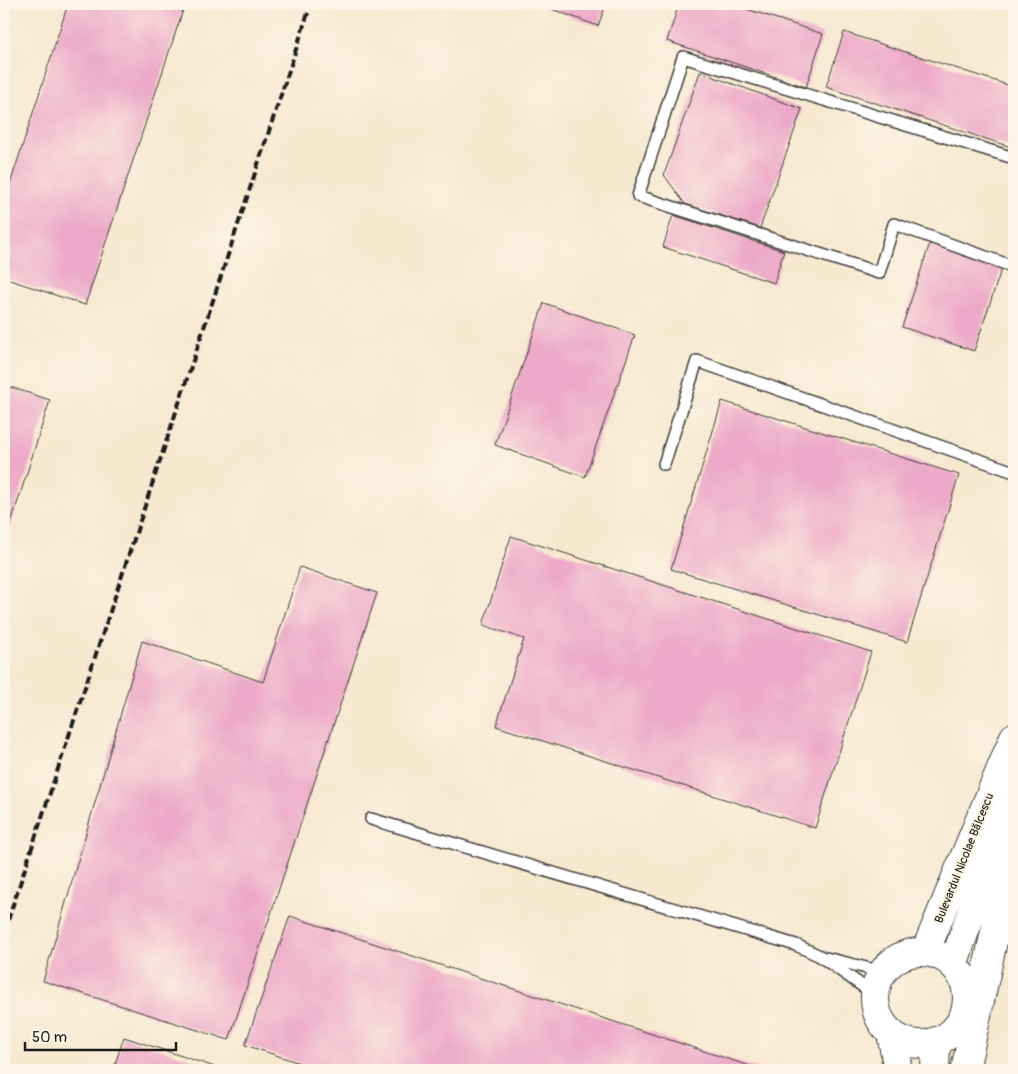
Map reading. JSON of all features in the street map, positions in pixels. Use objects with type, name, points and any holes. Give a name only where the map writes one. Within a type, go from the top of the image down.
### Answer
[{"type":"main road","name":"Bulevardul Nicolae Bălcescu","points":[[925,952],[1014,736]]},
{"type":"main road","name":"Bulevardul Nicolae Bălcescu","points":[[953,965],[1004,820],[1014,743]]},
{"type":"main road","points":[[965,1070],[1014,844]]},
{"type":"main road","points":[[925,952],[940,956],[953,965],[962,977],[967,992],[966,1008],[960,1022],[949,1034],[936,1041],[920,1044],[905,1041],[891,1033],[882,1022],[876,1009],[879,983],[901,956],[925,952]]},
{"type":"main road","points":[[891,1033],[898,1070]]},
{"type":"main road","points":[[935,1070],[936,1041]]},
{"type":"lane","points":[[1014,158],[684,57],[638,196],[879,273],[894,224],[1014,267]]},
{"type":"lane","points":[[664,464],[697,361],[1014,472]]},
{"type":"lane","points":[[371,819],[796,946],[879,983]]},
{"type":"lane","points":[[820,956],[879,983]]},
{"type":"building","points":[[68,4],[185,4],[85,305],[4,278],[4,203]]},
{"type":"building","points":[[538,4],[606,4],[598,26]]},
{"type":"building","points":[[679,4],[731,4],[823,34],[806,87],[667,41]]},
{"type":"building","points":[[844,32],[1014,87],[1014,148],[826,87]]},
{"type":"building","points":[[700,72],[802,109],[760,228],[685,204],[664,175]]},
{"type":"building","points":[[673,215],[784,251],[774,283],[663,247]]},
{"type":"building","points":[[931,240],[1003,264],[974,351],[902,327]]},
{"type":"building","points":[[544,303],[635,335],[585,477],[495,445]]},
{"type":"building","points":[[4,385],[50,400],[4,545]]},
{"type":"building","points":[[722,401],[959,475],[907,642],[671,569]]},
{"type":"building","points":[[511,536],[871,652],[815,828],[496,726],[524,639],[483,625]]},
{"type":"building","points":[[300,567],[377,593],[229,1040],[43,981],[142,641],[263,682]]},
{"type":"building","points":[[290,916],[762,1070],[321,1070],[245,1045]]},
{"type":"building","points":[[124,1037],[224,1070],[113,1070]]},
{"type":"railway","points":[[4,932],[311,4]]}]
